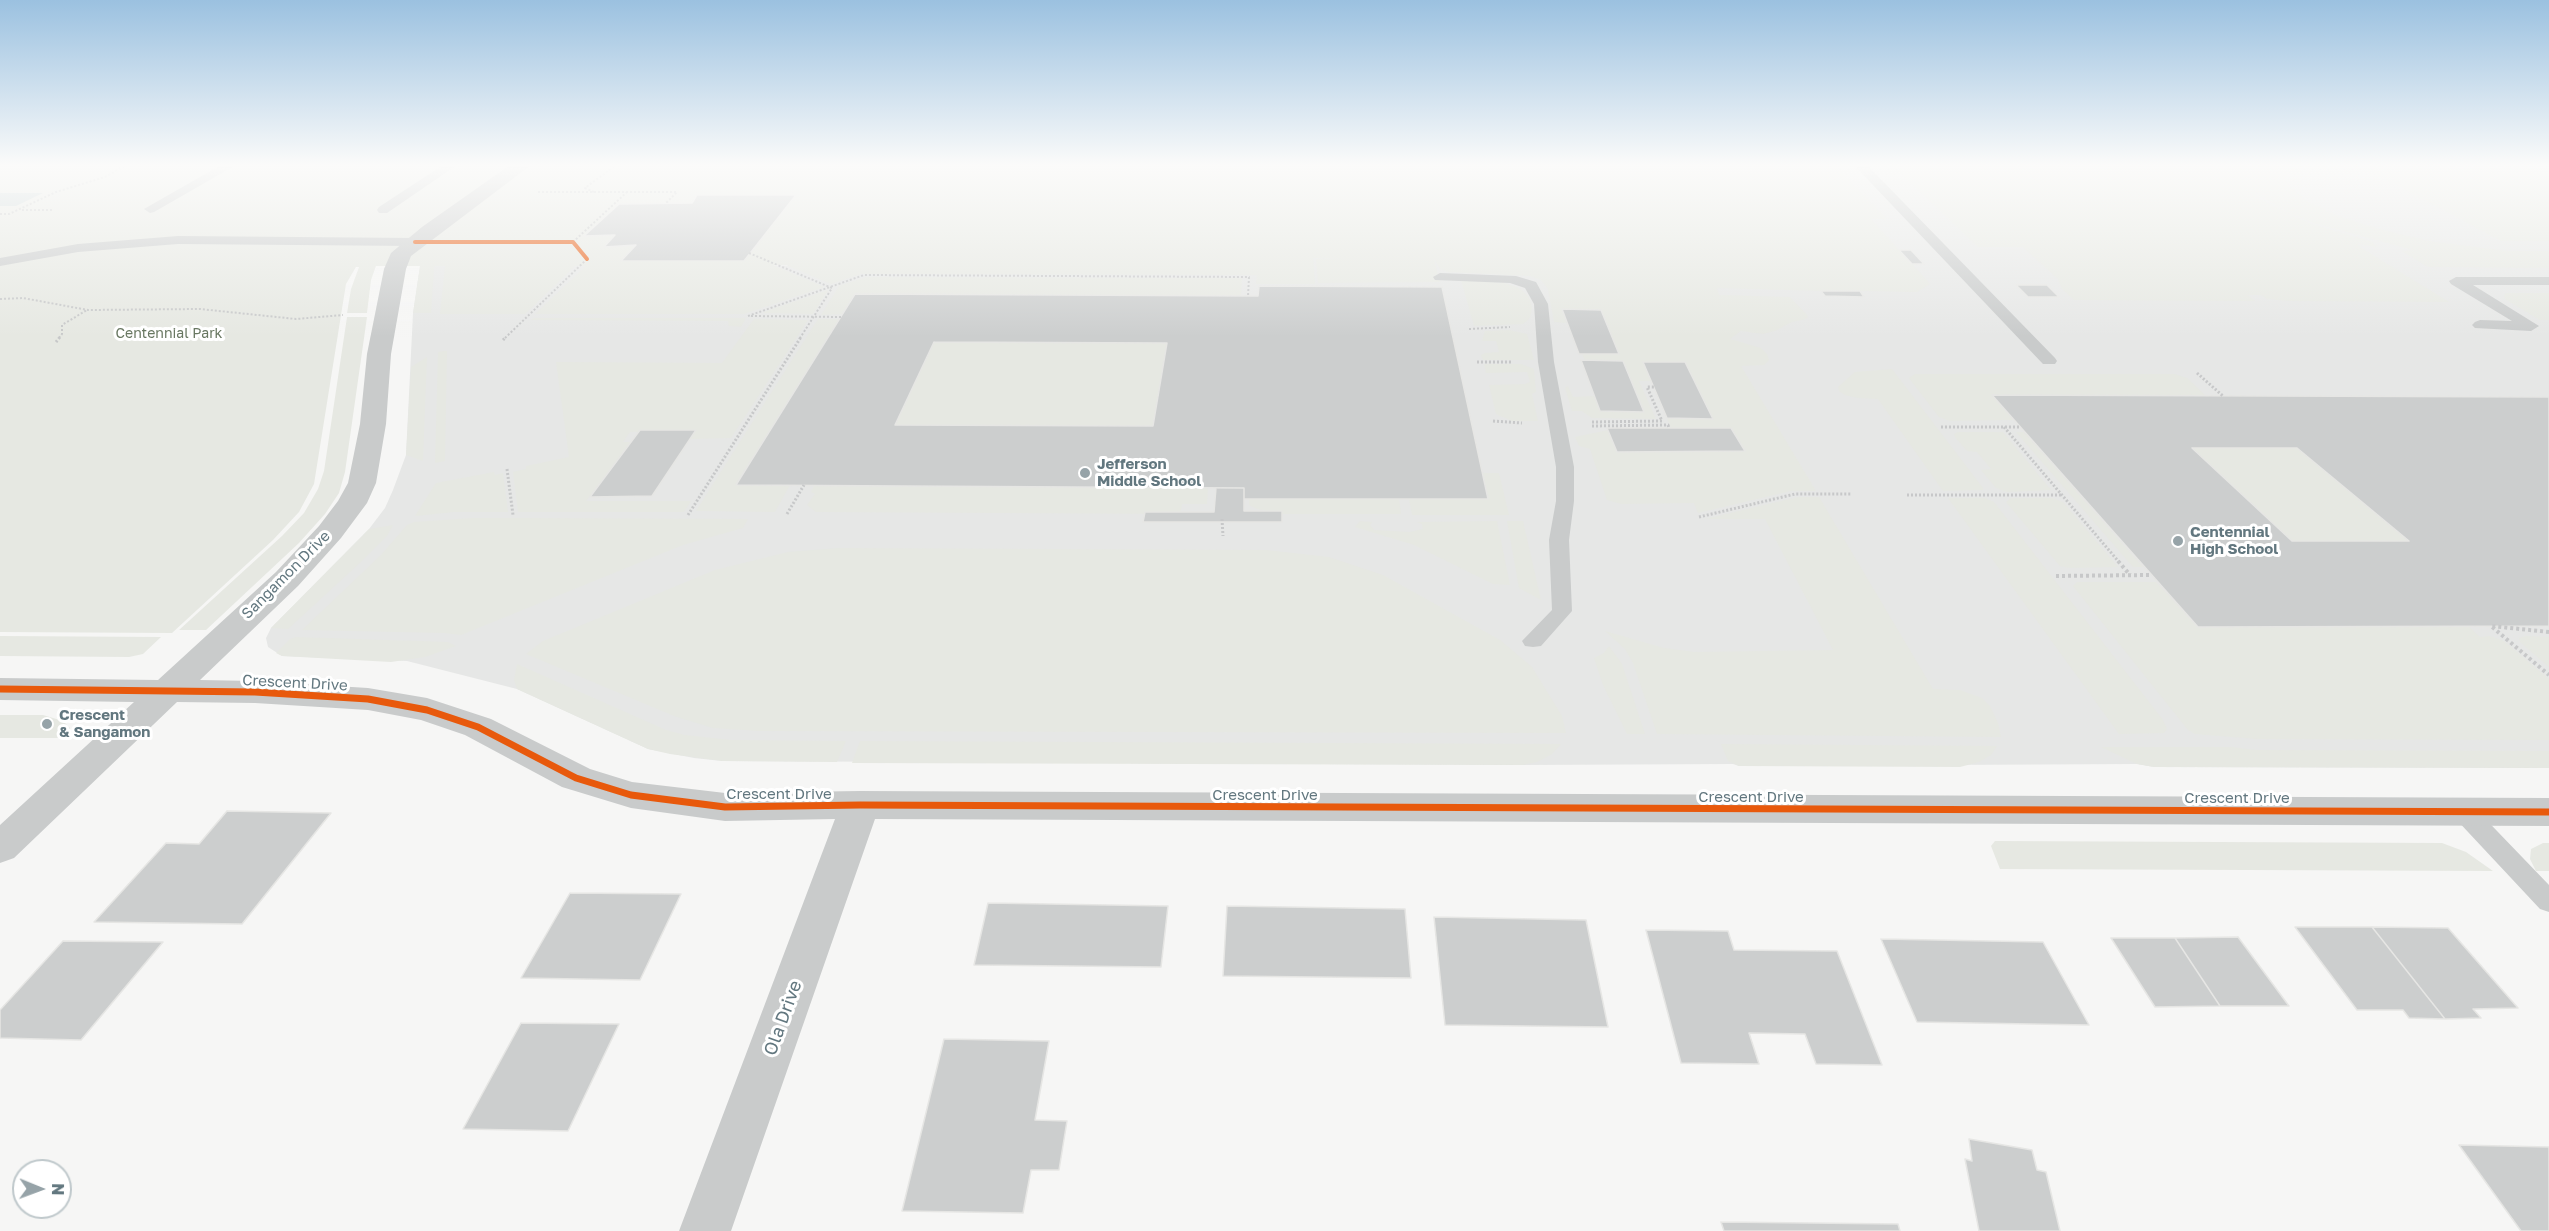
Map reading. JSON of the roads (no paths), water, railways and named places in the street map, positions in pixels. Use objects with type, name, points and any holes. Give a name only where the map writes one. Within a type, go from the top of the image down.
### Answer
[{"type":"street","name":"Sangamon Drive","points":[[0,848],[287,579],[330,532],[352,503],[362,483],[373,423],[379,354],[395,269],[402,253],[442,222]]},
{"type":"street","name":"Crescent Drive","points":[[0,689],[301,693],[368,699],[428,710],[478,727],[576,778],[631,795],[725,807],[860,805],[2549,812]]},
{"type":"street","name":"Ola Drive","points":[[705,1231],[860,805]]},
{"type":"lane","points":[[1915,222],[2049,361]]},
{"type":"lane","points":[[0,262],[78,248],[178,240],[415,242]]},
{"type":"lane","points":[[1440,277],[1511,279],[1531,285],[1541,304],[1546,362],[1565,468],[1565,501],[1559,540],[1562,611],[1533,641]]},
{"type":"lane","points":[[2480,325],[2531,326],[2456,281],[2549,281]]},
{"type":"lane","points":[[2463,812],[2549,902]]},
{"type":"place","name":"Jefferson Middle School","points":[[1085,473]]},
{"type":"place","name":"Centennial High School","points":[[2178,541]]},
{"type":"place","name":"Crescent & Sangamon","points":[[47,724]]},
{"type":"park label","name":"Centennial Park","points":[[169,334]]}]
